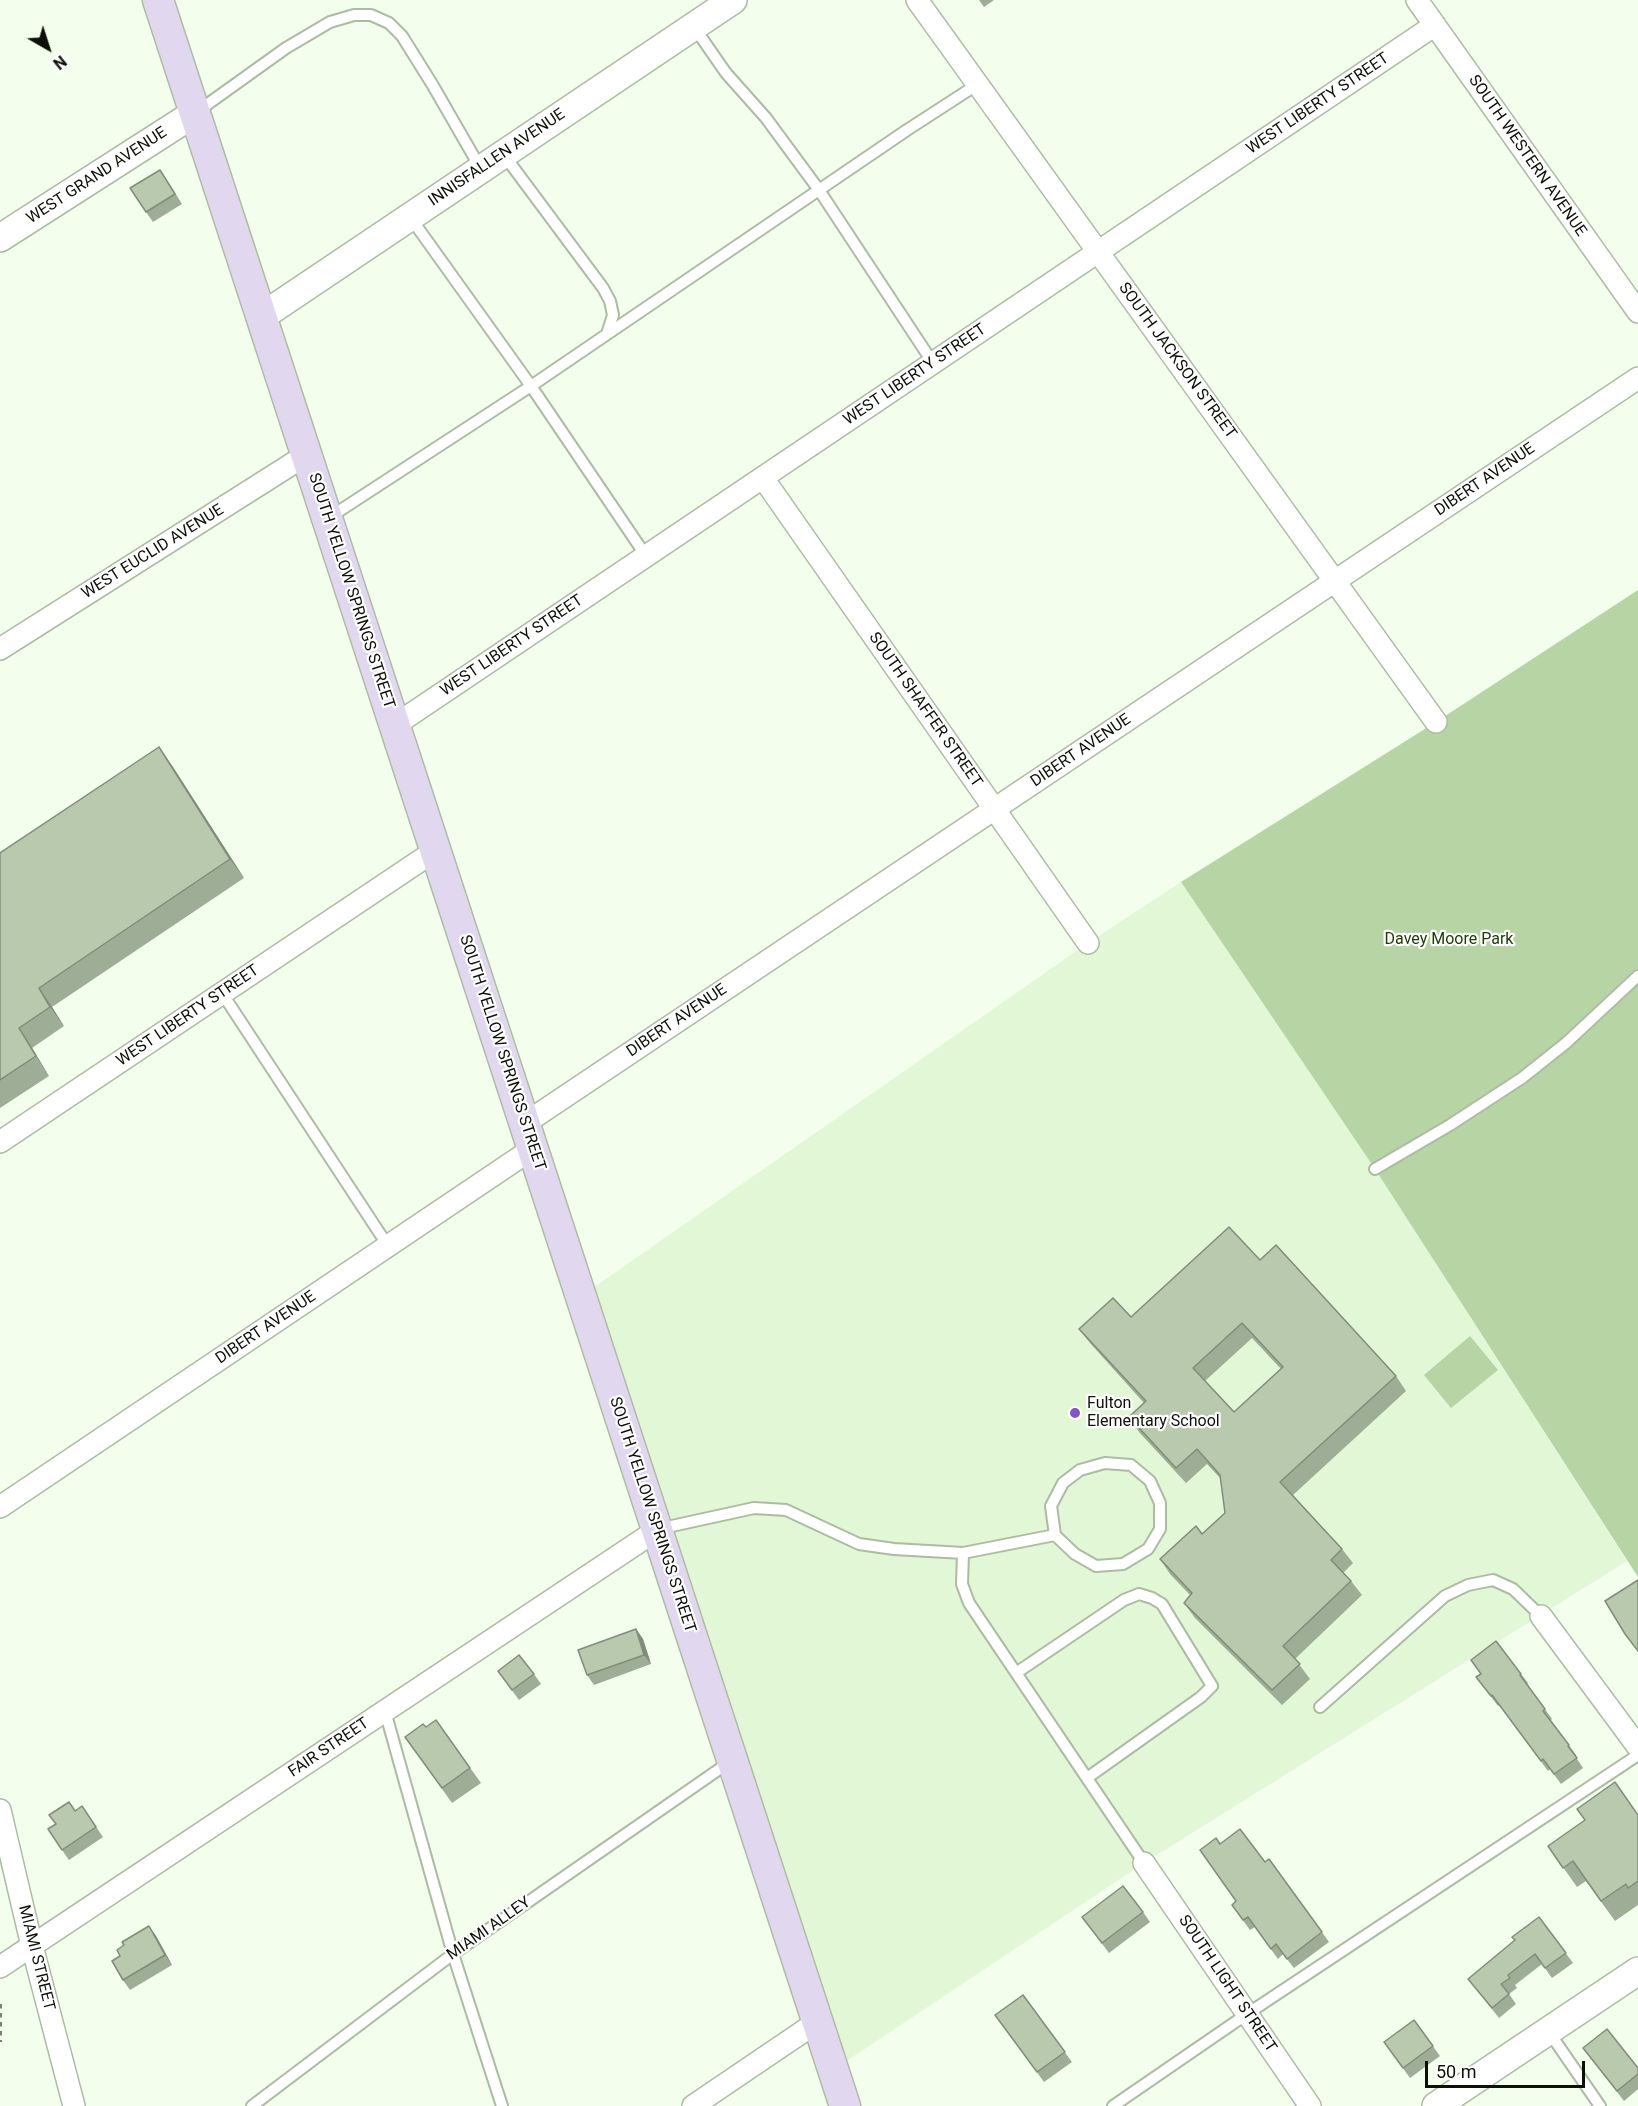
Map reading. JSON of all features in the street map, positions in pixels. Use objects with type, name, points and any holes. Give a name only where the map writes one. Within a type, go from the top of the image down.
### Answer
[{"type":"main road","name":"SOUTH YELLOW SPRINGS STREET","points":[[158,0],[845,2106]]},
{"type":"street","name":"INNISFALLEN AVENUE","points":[[261,317],[733,0]]},
{"type":"street","name":"SOUTH JACKSON STREET","points":[[917,0],[1436,722]]},
{"type":"street","name":"SOUTH WESTERN AVENUE","points":[[1417,0],[1638,312]]},
{"type":"street","name":"WEST LIBERTY STREET","points":[[395,725],[1435,25]]},
{"type":"street","name":"WEST GRAND AVENUE","points":[[0,238],[195,113]]},
{"type":"street","name":"DIBERT AVENUE","points":[[0,1507],[388,1246],[528,1136],[994,809],[1638,378]]},
{"type":"street","name":"WEST EUCLID AVENUE","points":[[0,649],[306,455]]},
{"type":"street","name":"SOUTH SHAFFER STREET","points":[[763,478],[1088,943]]},
{"type":"street","name":"WEST LIBERTY STREET","points":[[0,1142],[436,850]]},
{"type":"street","name":"FAIR STREET","points":[[0,1967],[657,1530]]},
{"type":"street","points":[[1541,1616],[1638,1747]]},
{"type":"street","name":"MIAMI STREET","points":[[0,1810],[32,1946],[74,2106]]},
{"type":"street","name":"SOUTH LIGHT STREET","points":[[1144,1863],[1310,2106]]},
{"type":"street","points":[[1436,2106],[1638,1971]]},
{"type":"street","points":[[693,2106],[817,2022]]},
{"type":"lane","points":[[195,113],[286,48],[330,22],[354,15],[371,15],[389,23],[402,36],[481,169]]},
{"type":"lane","points":[[694,27],[726,74],[766,118],[819,190],[933,363]]},
{"type":"lane","points":[[327,519],[531,386],[978,84]]},
{"type":"lane","points":[[503,154],[603,288],[610,301],[613,315],[607,334]]},
{"type":"lane","points":[[410,217],[531,386],[646,556]]},
{"type":"lane","points":[[1375,1169],[1450,1125],[1522,1078],[1566,1043],[1638,976]]},
{"type":"lane","points":[[222,993],[388,1246]]},
{"type":"lane","points":[[1105,1463],[1131,1465],[1150,1481],[1160,1503],[1160,1529],[1148,1549],[1123,1564],[1096,1566],[1075,1554],[1055,1535],[1052,1506],[1063,1483],[1080,1470],[1105,1463]]},
{"type":"lane","points":[[657,1530],[754,1508],[786,1510],[859,1544],[894,1549],[963,1553],[1055,1535]]},
{"type":"lane","points":[[963,1553],[962,1584],[969,1603],[1144,1863]]},
{"type":"lane","points":[[1320,1707],[1445,1596],[1468,1585],[1492,1580],[1513,1589],[1541,1616]]},
{"type":"lane","points":[[1016,1673],[1124,1600],[1139,1594],[1162,1604],[1212,1686],[1201,1697],[1087,1778]]},
{"type":"lane","points":[[385,1711],[453,1954],[502,2106]]},
{"type":"lane","points":[[1113,2106],[1247,2014],[1638,1755]]},
{"type":"lane","name":"MIAMI ALLEY","points":[[252,2106],[453,1954],[732,1760]]},
{"type":"lane","points":[[1548,2031],[1600,2106]]},
{"type":"path","points":[[0,2004],[2,2032],[0,2042]]},
{"type":"shaded area","name":"Fulton Elementary School","points":[[1181,882],[1375,1169],[1627,1561],[1144,1863],[833,2070],[580,1297],[1088,943]]},
{"type":"green space","name":"Davey Moore Park","points":[[1638,590],[1638,1577],[1375,1169],[1181,882],[1436,722]]},
{"type":"green space","points":[[1470,1336],[1498,1370],[1451,1408],[1424,1375]]},
{"type":"building","points":[[160,170],[175,194],[146,212],[130,188]]},
{"type":"building","points":[[159,747],[230,859],[39,988],[50,1007],[19,1028],[36,1056],[0,1080],[0,853]]},
{"type":"building","name":"Fulton Elementary School","points":[[1229,1227],[1260,1260],[1276,1245],[1396,1376],[1280,1482],[1342,1549],[1331,1560],[1351,1581],[1283,1646],[1300,1664],[1272,1690],[1184,1603],[1192,1593],[1160,1559],[1196,1526],[1202,1534],[1225,1513],[1220,1475],[1197,1449],[1176,1468],[1129,1417],[1146,1401],[1079,1329],[1113,1298],[1131,1317]],"holes":[[[1242,1323],[1283,1367],[1234,1412],[1193,1368]]]},
{"type":"building","points":[[1638,1580],[1638,1651],[1605,1601]]},
{"type":"building","points":[[636,1629],[644,1655],[587,1675],[578,1650]]},
{"type":"building","points":[[1496,1641],[1577,1758],[1554,1774],[1543,1759],[1541,1761],[1476,1677],[1481,1674],[1471,1660]]},
{"type":"building","points":[[519,1655],[534,1674],[512,1690],[498,1671]]},
{"type":"building","points":[[436,1720],[470,1768],[442,1788],[405,1737],[423,1724],[426,1727]]},
{"type":"building","points":[[1615,1782],[1638,1815],[1638,1881],[1628,1888],[1626,1884],[1601,1901],[1573,1861],[1563,1868],[1548,1846],[1585,1820],[1577,1809]]},
{"type":"building","points":[[69,1802],[75,1811],[82,1806],[96,1827],[62,1850],[48,1829],[56,1824],[49,1815]]},
{"type":"building","points":[[1240,1829],[1265,1862],[1269,1859],[1322,1932],[1287,1959],[1276,1944],[1271,1949],[1248,1917],[1243,1920],[1232,1905],[1236,1901],[1200,1850],[1216,1838],[1220,1844]]},
{"type":"building","points":[[1123,1886],[1143,1912],[1102,1943],[1082,1917]]},
{"type":"building","points":[[1539,1917],[1566,1953],[1545,1968],[1535,1954],[1508,1975],[1510,1978],[1501,1984],[1509,1994],[1492,2008],[1468,1979],[1515,1940],[1512,1937]]},
{"type":"building","points":[[149,1926],[165,1955],[123,1980],[112,1961],[120,1956],[117,1950],[124,1945],[122,1942]]},
{"type":"building","points":[[1023,1995],[1065,2052],[1037,2072],[995,2015]]},
{"type":"building","points":[[1414,2020],[1433,2046],[1403,2068],[1384,2042]]},
{"type":"building","points":[[1607,2029],[1638,2068],[1638,2074],[1617,2091],[1583,2048]]},
{"type":"place","name":"Fulton Elementary School","points":[[1075,1413]]}]
